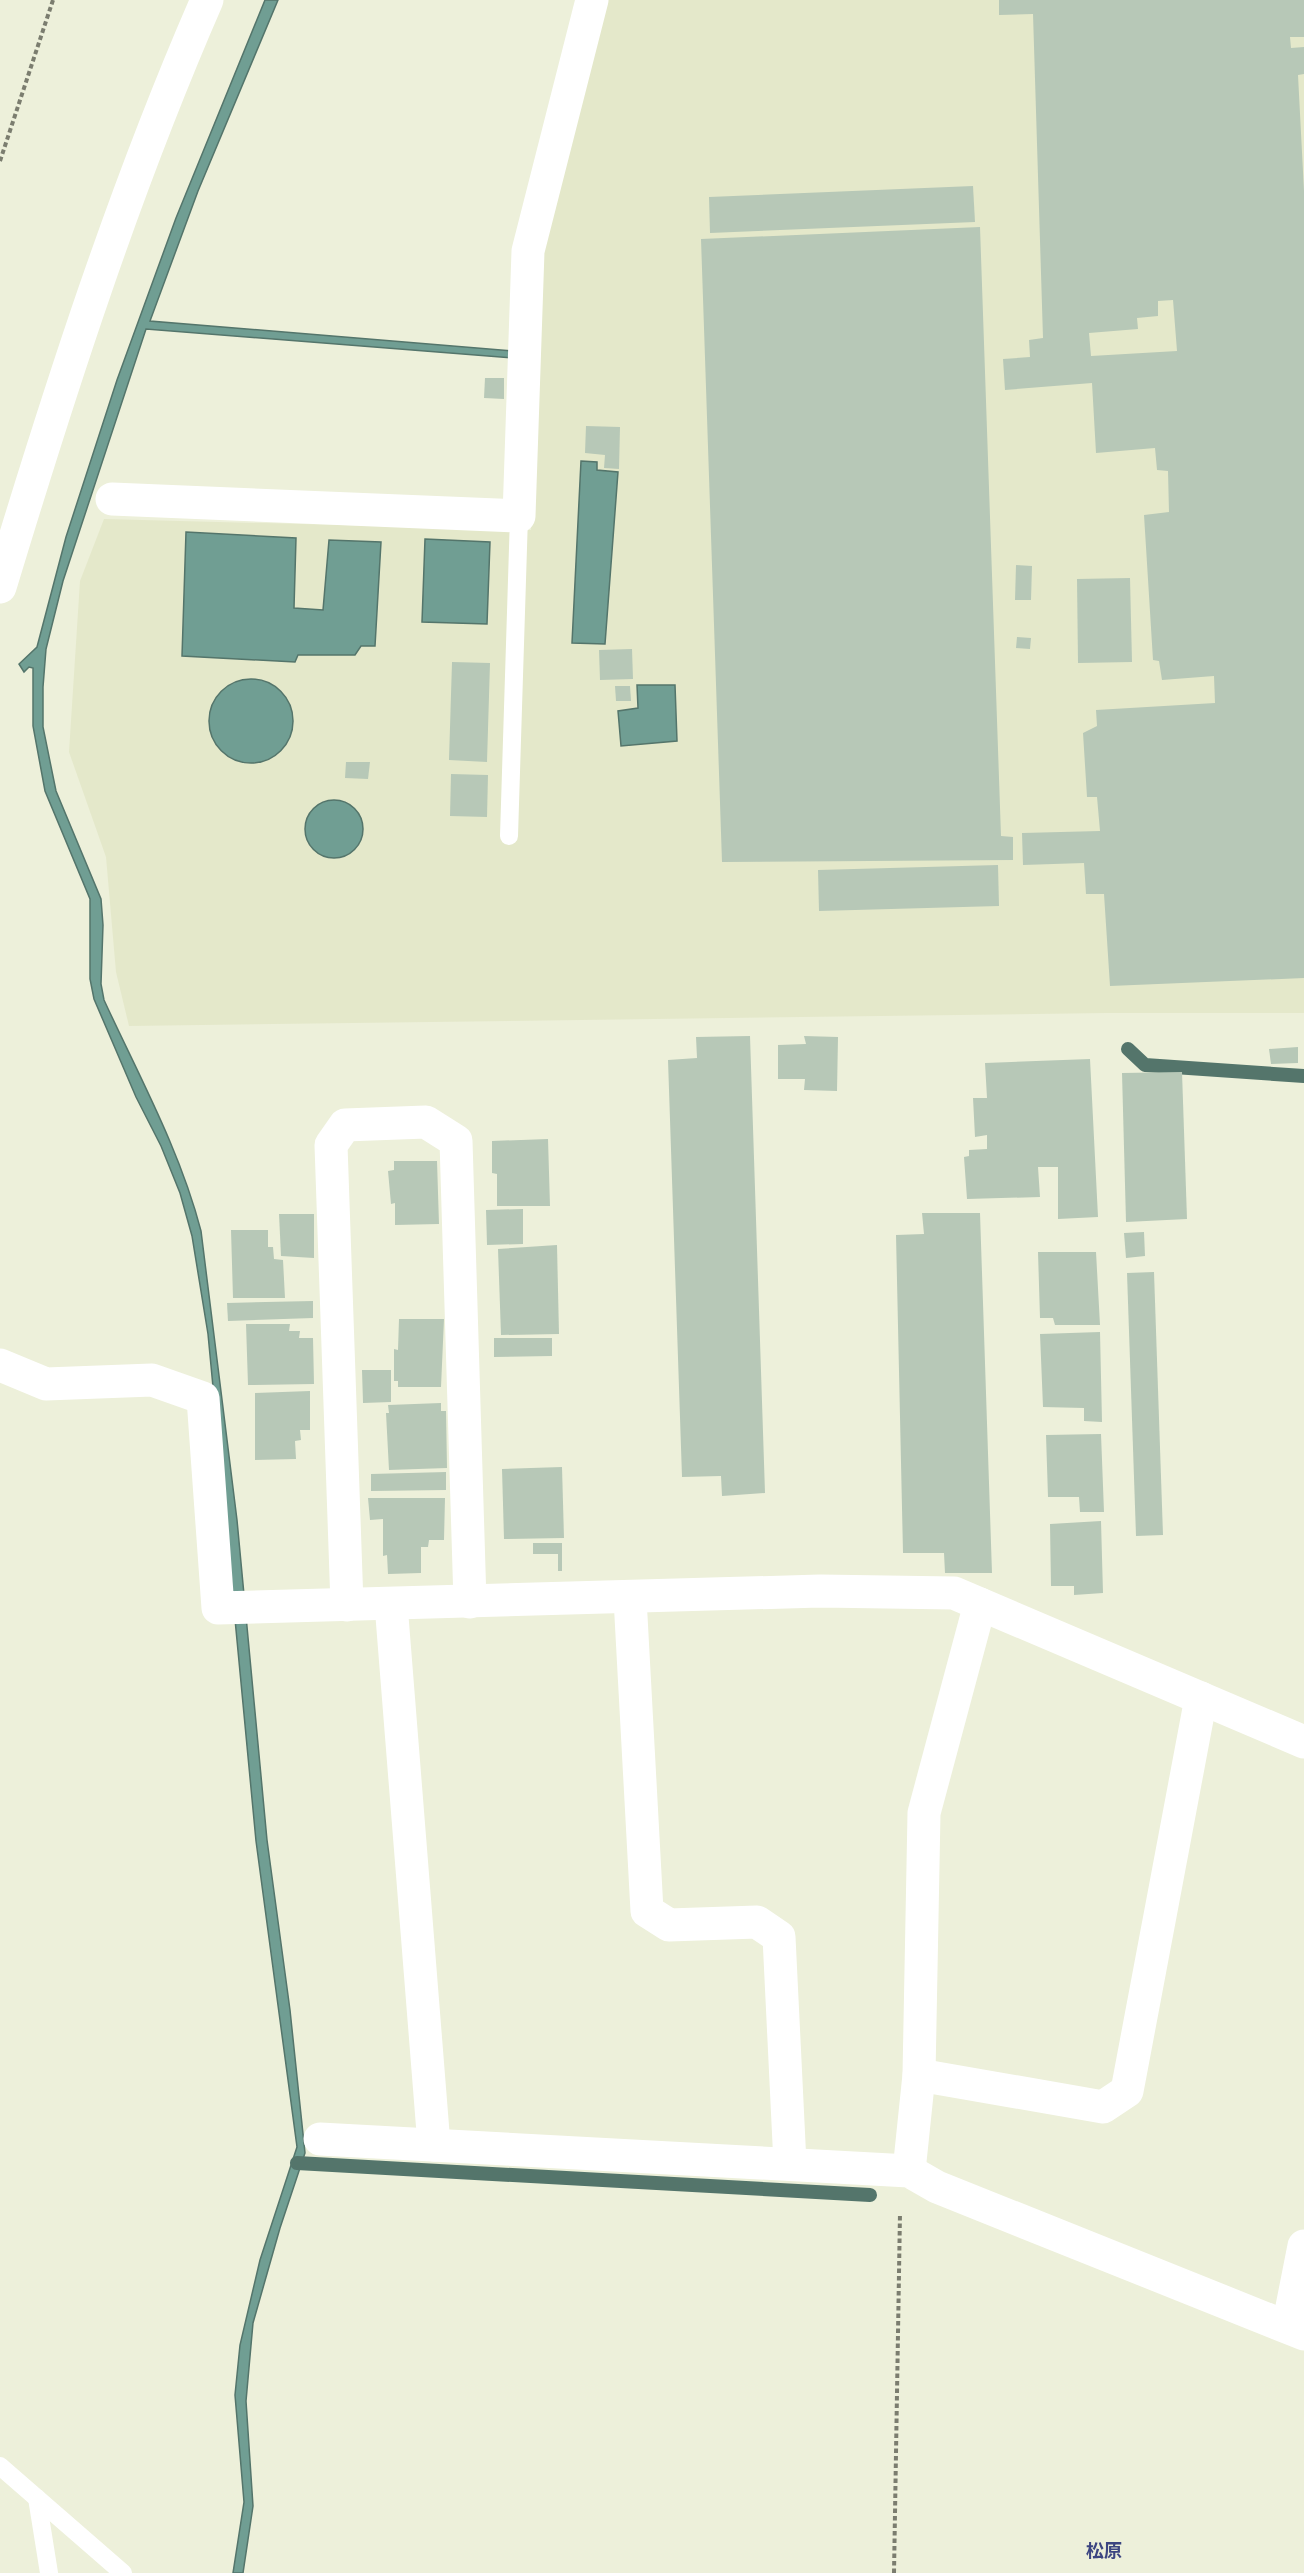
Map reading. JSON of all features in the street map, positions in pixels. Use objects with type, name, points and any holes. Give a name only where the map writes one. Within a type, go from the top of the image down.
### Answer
[{"type":"street","points":[[0,587],[56,402],[174,76],[207,0]]},
{"type":"street","points":[[112,499],[519,516],[528,251],[592,0]]},
{"type":"street","points":[[347,1605],[331,1144],[345,1125],[426,1122],[456,1141],[470,1602]]},
{"type":"street","points":[[0,1365],[46,1384],[152,1380],[203,1398],[218,1608],[820,1591],[954,1593],[1304,1742]]},
{"type":"street","points":[[630,1598],[647,1911],[669,1925],[757,1922],[779,1937],[790,2164]]},
{"type":"street","points":[[391,1604],[434,2145]]},
{"type":"street","points":[[909,2171],[919,2076],[924,1813],[980,1604]]},
{"type":"street","points":[[919,2076],[1103,2107],[1127,2091],[1201,1698]]},
{"type":"street","points":[[320,2139],[909,2171],[937,2187],[1296,2331],[1304,2247]]},
{"type":"lane","points":[[509,836],[519,516]]},
{"type":"lane","points":[[0,2466],[123,2573]]},
{"type":"lane","points":[[37,2498],[49,2573]]},
{"type":"path","points":[[0,161],[52,0]]},
{"type":"path","points":[[894,2573],[900,2213],[909,2171]]},
{"type":"shaded area","points":[[604,0],[1304,0],[1304,1013],[1107,1013],[129,1026],[116,972],[106,857],[69,752],[80,581],[104,519],[531,530],[542,253]]},
{"type":"water","points":[[265,0],[278,0],[198,191],[150,321],[514,351],[514,358],[146,329],[63,581],[46,649],[43,727],[56,791],[101,899],[103,925],[101,984],[104,1000],[170,1142],[201,1231],[237,1520],[267,1840],[290,2010],[305,2153],[280,2228],[253,2323],[246,2401],[253,2506],[243,2573],[233,2573],[244,2502],[235,2395],[240,2345],[260,2260],[297,2147],[256,1841],[208,1334],[192,1236],[180,1193],[94,999],[90,979],[90,899],[45,791],[33,726],[33,668],[29,667],[24,672],[19,664],[37,647],[66,537],[117,380],[176,218]]},
{"type":"water","points":[[581,461],[597,462],[597,470],[618,472],[605,644],[572,643]]},
{"type":"water","points":[[186,532],[296,538],[294,608],[323,610],[329,540],[381,542],[375,646],[361,646],[355,655],[298,655],[295,662],[182,656]]},
{"type":"water","points":[[425,539],[490,542],[487,624],[422,622]]},
{"type":"water","points":[[251,679],[267,682],[281,691],[290,705],[293,721],[290,737],[281,751],[267,760],[251,763],[235,760],[221,751],[212,737],[209,721],[212,705],[221,691],[235,682]]},
{"type":"water","points":[[637,685],[675,685],[677,741],[621,746],[618,711],[638,708]]},
{"type":"water","points":[[334,800],[345,802],[358,813],[363,829],[361,840],[350,853],[334,858],[323,856],[310,845],[305,829],[307,818],[318,805]]},
{"type":"building","points":[[999,0],[1304,0],[1304,37],[1290,37],[1291,48],[1304,47],[1304,74],[1298,75],[1304,191],[1304,978],[1110,986],[1104,894],[1086,894],[1084,863],[1023,865],[1022,833],[1100,831],[1097,797],[1087,797],[1083,733],[1097,726],[1096,710],[1215,703],[1214,676],[1162,680],[1159,661],[1153,660],[1144,515],[1169,512],[1168,471],[1157,470],[1155,448],[1096,453],[1092,383],[1005,390],[1003,359],[1030,357],[1029,340],[1043,338],[1033,14],[999,15]],"holes":[[[1173,300],[1177,351],[1091,356],[1089,333],[1138,329],[1137,318],[1158,316],[1158,301]]]},
{"type":"building","points":[[973,186],[975,222],[710,233],[709,197]]},
{"type":"building","points":[[980,227],[1001,836],[1013,837],[1013,860],[722,862],[701,239]]},
{"type":"building","points":[[485,378],[504,378],[504,399],[484,398]]},
{"type":"building","points":[[586,426],[620,427],[619,469],[604,468],[605,455],[585,453]]},
{"type":"building","points":[[1016,565],[1032,566],[1031,600],[1015,600]]},
{"type":"building","points":[[1130,578],[1132,662],[1078,663],[1077,579]]},
{"type":"building","points":[[1017,637],[1031,638],[1030,649],[1016,648]]},
{"type":"building","points":[[632,649],[633,679],[600,680],[599,650]]},
{"type":"building","points":[[452,662],[490,663],[487,762],[449,760]]},
{"type":"building","points":[[615,686],[630,686],[631,701],[616,701]]},
{"type":"building","points":[[346,762],[370,762],[368,779],[345,778]]},
{"type":"building","points":[[451,774],[488,775],[487,817],[450,816]]},
{"type":"building","points":[[998,865],[999,906],[819,911],[818,870]]},
{"type":"building","points":[[750,1036],[765,1493],[722,1496],[721,1476],[682,1477],[668,1060],[697,1058],[696,1037]]},
{"type":"building","points":[[804,1036],[838,1037],[837,1091],[804,1090],[805,1079],[778,1079],[778,1045],[806,1044]]},
{"type":"building","points":[[1298,1047],[1298,1063],[1271,1064],[1269,1049]]},
{"type":"building","points":[[1090,1059],[1098,1217],[1058,1219],[1058,1167],[1038,1167],[1040,1197],[967,1199],[964,1157],[969,1156],[969,1150],[987,1149],[987,1135],[975,1137],[973,1098],[987,1098],[985,1063]]},
{"type":"building","points":[[1182,1072],[1187,1219],[1126,1222],[1122,1073]]},
{"type":"building","points":[[548,1139],[550,1206],[497,1206],[497,1174],[492,1173],[492,1141]]},
{"type":"building","points":[[394,1161],[437,1161],[439,1224],[395,1225],[395,1203],[391,1204],[388,1171],[394,1170]]},
{"type":"building","points":[[523,1209],[523,1244],[487,1245],[486,1210]]},
{"type":"building","points":[[922,1213],[980,1213],[992,1573],[945,1573],[944,1553],[903,1553],[896,1235],[924,1234]]},
{"type":"building","points":[[279,1214],[314,1214],[314,1258],[281,1256]]},
{"type":"building","points":[[231,1230],[268,1230],[268,1247],[273,1247],[274,1259],[283,1260],[285,1298],[233,1298]]},
{"type":"building","points":[[1144,1232],[1145,1256],[1126,1258],[1124,1233]]},
{"type":"building","points":[[557,1245],[559,1334],[501,1335],[498,1249]]},
{"type":"building","points":[[1038,1252],[1096,1252],[1100,1325],[1055,1325],[1053,1318],[1040,1318]]},
{"type":"building","points":[[1154,1272],[1163,1535],[1136,1536],[1127,1273]]},
{"type":"building","points":[[313,1301],[313,1318],[228,1321],[227,1303]]},
{"type":"building","points":[[399,1319],[444,1319],[441,1387],[398,1387],[398,1381],[394,1381],[394,1349],[398,1350]]},
{"type":"building","points":[[246,1324],[290,1324],[289,1331],[300,1331],[299,1338],[313,1338],[314,1384],[248,1385]]},
{"type":"building","points":[[1100,1332],[1102,1422],[1084,1421],[1084,1408],[1043,1407],[1040,1334]]},
{"type":"building","points":[[494,1338],[552,1338],[552,1356],[494,1357]]},
{"type":"building","points":[[362,1370],[391,1370],[391,1402],[363,1403]]},
{"type":"building","points":[[310,1391],[310,1430],[300,1430],[301,1440],[295,1441],[296,1459],[255,1460],[255,1393]]},
{"type":"building","points":[[441,1403],[441,1411],[446,1411],[447,1468],[389,1470],[386,1413],[389,1413],[388,1405]]},
{"type":"building","points":[[1101,1434],[1104,1512],[1080,1512],[1079,1497],[1048,1497],[1046,1435]]},
{"type":"building","points":[[562,1467],[564,1538],[504,1539],[502,1469]]},
{"type":"building","points":[[446,1472],[446,1490],[371,1491],[371,1474]]},
{"type":"building","points":[[368,1498],[445,1498],[444,1540],[429,1540],[428,1547],[421,1547],[421,1573],[388,1574],[387,1555],[383,1556],[383,1519],[370,1520]]},
{"type":"building","points":[[1101,1521],[1103,1593],[1074,1595],[1074,1586],[1051,1586],[1050,1524]]},
{"type":"building","points":[[533,1543],[562,1543],[562,1571],[558,1571],[558,1554],[533,1554]]},
{"type":"waterway","points":[[1128,1049],[1145,1065],[1304,1076]]},
{"type":"waterway","points":[[297,2163],[870,2195]]},
{"type":"district","name":"松原","points":[[1104,2551]]}]
